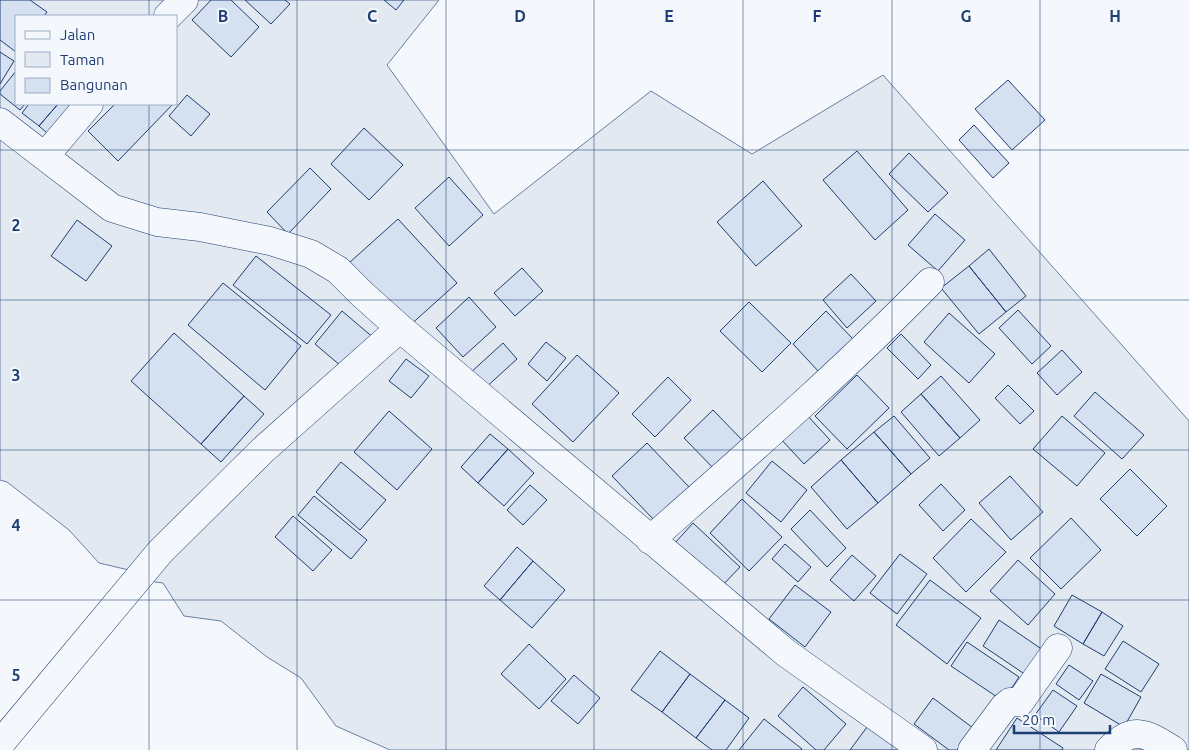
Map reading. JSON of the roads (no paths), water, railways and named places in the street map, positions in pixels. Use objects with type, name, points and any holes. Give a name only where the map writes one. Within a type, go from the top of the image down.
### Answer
[{"type":"street","points":[[169,15],[184,0]]},
{"type":"street","points":[[45,156],[88,105]]},
{"type":"street","points":[[0,122],[112,208],[158,222],[200,227],[270,241],[311,254],[338,270],[400,328],[786,653],[923,750]]},
{"type":"street","points":[[650,540],[799,408],[884,329],[930,282]]},
{"type":"street","points":[[0,744],[160,552],[263,450],[400,328]]},
{"type":"street","points":[[972,750],[1004,707],[1010,702],[1020,702],[1058,648]]},
{"type":"street","points":[[1109,750],[1114,744],[1132,734],[1149,735],[1173,750]]}]
